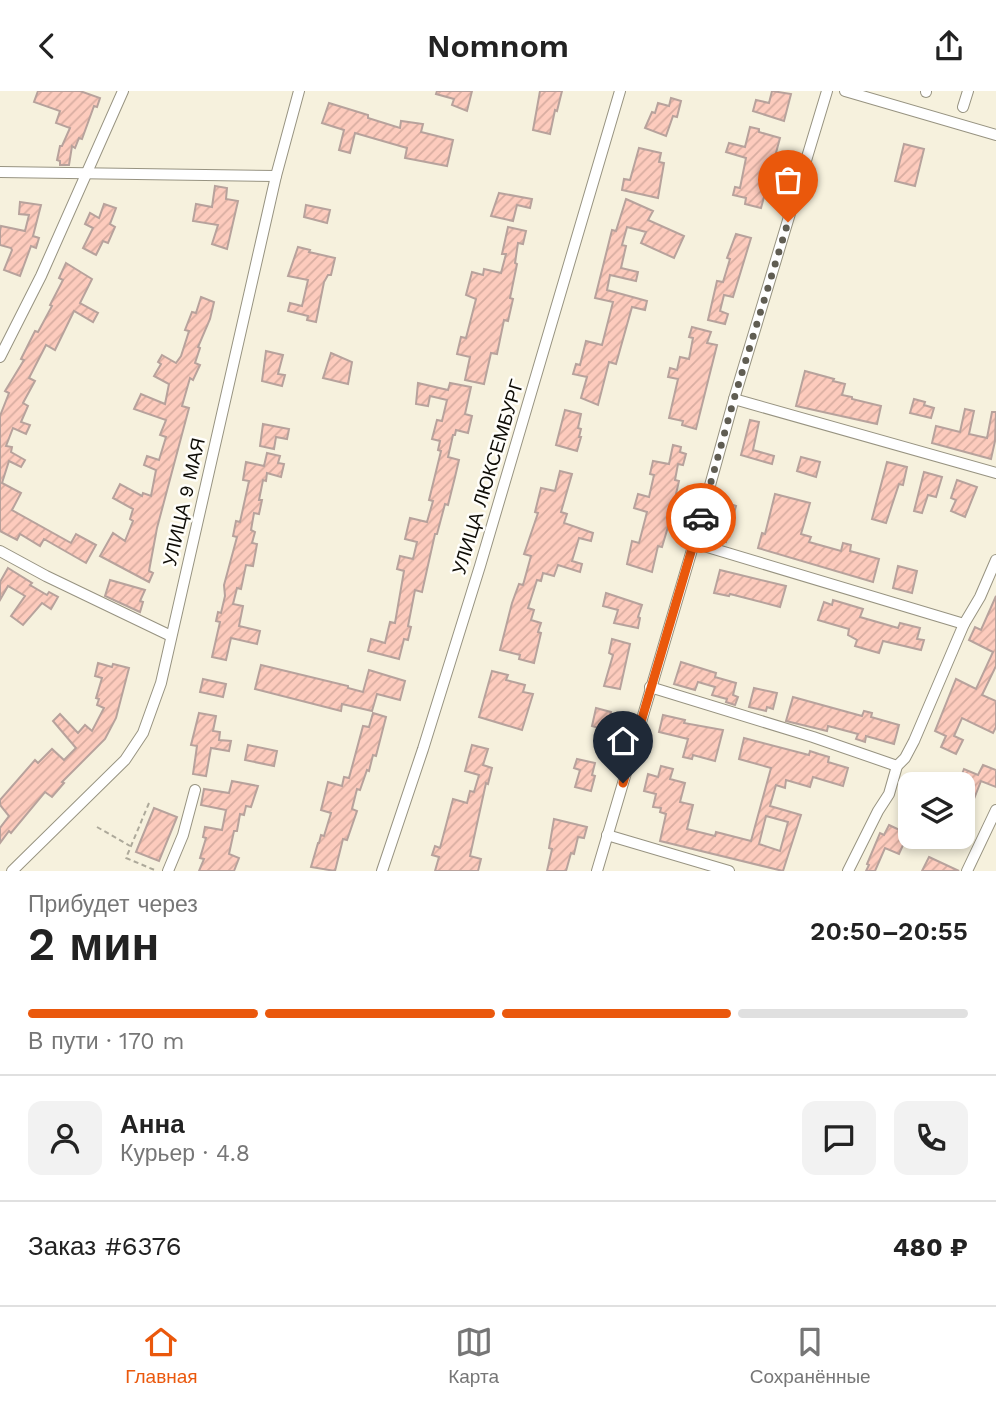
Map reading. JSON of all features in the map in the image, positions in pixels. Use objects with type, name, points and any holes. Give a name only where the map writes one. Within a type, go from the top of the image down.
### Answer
[{"type":"street","points":[[0,357],[41,276],[123,91]]},
{"type":"street","name":"УЛИЦА 9 МАЯ","points":[[12,871],[125,760],[138,742],[155,702],[276,176],[299,91]]},
{"type":"street","name":"УЛИЦА ЛЮКСЕМБУРГ","points":[[382,871],[480,566],[620,91]]},
{"type":"street","points":[[597,871],[827,91]]},
{"type":"street","points":[[845,91],[996,135]]},
{"type":"street","points":[[962,107],[968,91]]},
{"type":"street","points":[[0,172],[276,176]]},
{"type":"street","points":[[734,399],[996,473]]},
{"type":"street","points":[[694,543],[964,624]]},
{"type":"street","points":[[0,551],[171,636]]},
{"type":"street","points":[[848,871],[889,794],[897,766],[905,758],[914,741],[964,624],[980,597],[996,560]]},
{"type":"street","points":[[650,687],[897,766]]},
{"type":"street","points":[[168,871],[183,835],[195,790]]},
{"type":"street","points":[[967,871],[996,810]]},
{"type":"street","points":[[607,835],[729,871]]},
{"type":"path","points":[[149,803],[126,858],[158,871]]},
{"type":"path","points":[[97,827],[131,847]]},
{"type":"building","points":[[38,91],[80,91],[100,98],[97,107],[94,106],[82,139],[79,138],[75,148],[72,146],[69,165],[60,165],[57,160],[60,146],[70,128],[56,123],[60,111],[34,102]]},
{"type":"building","points":[[437,91],[472,91],[467,111],[452,105],[454,99],[436,94]]},
{"type":"building","points":[[540,91],[562,91],[550,134],[533,130]]},
{"type":"building","points":[[772,91],[791,94],[784,121],[753,111],[756,100],[769,103]]},
{"type":"building","points":[[671,98],[681,101],[677,117],[673,116],[666,136],[645,128],[658,103],[669,106]]},
{"type":"building","points":[[329,103],[400,128],[401,121],[423,124],[421,132],[453,140],[447,166],[405,158],[407,148],[355,133],[350,153],[339,150],[344,130],[322,123]]},
{"type":"building","points":[[750,127],[780,138],[761,208],[745,204],[746,198],[733,195],[735,187],[740,188],[746,158],[726,152],[729,143],[745,147]]},
{"type":"building","points":[[904,144],[924,149],[915,186],[895,181]]},
{"type":"building","points":[[639,148],[661,153],[659,162],[664,163],[658,198],[622,190],[624,179],[630,180]]},
{"type":"building","points":[[215,186],[227,188],[226,199],[238,201],[227,249],[212,244],[218,225],[193,221],[196,204],[212,207]]},
{"type":"building","points":[[499,193],[532,199],[530,208],[517,205],[513,221],[491,216]]},
{"type":"building","points":[[626,199],[653,211],[648,220],[684,236],[674,258],[641,243],[646,232],[627,227],[622,245],[626,246],[621,268],[638,272],[636,281],[610,275],[607,290],[647,301],[645,310],[632,307],[616,364],[609,362],[598,405],[581,398],[587,377],[573,374],[576,364],[580,365],[586,341],[602,345],[613,302],[595,298],[612,230],[616,231]]},
{"type":"building","points":[[20,202],[41,205],[33,236],[39,238],[36,248],[31,246],[20,276],[4,270],[12,250],[0,245],[0,231],[1,226],[25,231],[29,215],[19,214]]},
{"type":"building","points":[[104,204],[116,208],[110,224],[115,227],[108,243],[103,241],[96,255],[83,248],[93,228],[85,224],[90,213],[99,218]]},
{"type":"building","points":[[306,205],[330,210],[327,223],[304,217]]},
{"type":"building","points":[[508,227],[526,231],[523,244],[518,243],[510,298],[513,299],[508,321],[504,320],[497,354],[491,353],[484,384],[465,380],[470,357],[457,354],[461,337],[466,338],[476,299],[466,295],[472,272],[483,275],[484,269],[501,273]]},
{"type":"building","points":[[736,234],[751,238],[733,297],[724,295],[720,311],[728,314],[725,324],[708,320],[717,281],[723,282],[730,259],[727,258]]},
{"type":"building","points":[[298,247],[335,258],[331,275],[328,275],[324,282],[316,322],[307,320],[308,316],[288,311],[290,303],[302,306],[308,280],[288,276]]},
{"type":"building","points":[[66,263],[92,279],[80,303],[98,313],[93,322],[74,311],[55,350],[46,345],[29,378],[35,381],[23,403],[28,406],[21,422],[30,425],[26,434],[13,428],[6,446],[12,447],[11,452],[25,460],[21,467],[9,461],[2,483],[21,493],[12,510],[71,543],[76,534],[96,545],[86,563],[44,539],[40,546],[20,534],[17,540],[0,531],[0,416],[9,393],[5,391],[24,360],[21,359],[35,331],[38,332],[52,306],[50,305],[63,280],[59,278]]},
{"type":"building","points":[[201,297],[214,302],[198,347],[200,348],[195,363],[200,365],[193,380],[190,378],[182,406],[189,408],[157,528],[149,571],[153,573],[149,582],[100,556],[113,533],[125,541],[133,521],[130,519],[133,509],[113,498],[120,484],[142,496],[143,493],[151,496],[156,470],[144,465],[147,456],[159,460],[166,437],[160,435],[166,420],[134,409],[141,394],[165,404],[169,384],[154,376],[161,364],[158,362],[162,355],[176,363],[181,356],[189,331],[185,330],[192,312],[196,313]]},
{"type":"building","points":[[692,327],[711,332],[707,343],[717,345],[696,429],[682,425],[683,421],[669,418],[678,379],[668,377],[670,368],[677,370],[680,357],[689,359]]},
{"type":"building","points":[[266,351],[283,355],[278,374],[285,375],[282,386],[262,381]]},
{"type":"building","points":[[331,353],[352,362],[348,384],[323,378]]},
{"type":"building","points":[[805,371],[845,384],[842,395],[881,406],[877,424],[796,406]]},
{"type":"building","points":[[418,383],[448,390],[450,383],[471,387],[465,414],[472,416],[468,433],[456,430],[453,435],[448,457],[459,460],[455,477],[448,505],[445,504],[435,534],[422,592],[415,590],[408,640],[404,639],[399,659],[368,651],[371,639],[385,643],[390,622],[395,623],[404,571],[397,569],[400,556],[413,559],[417,542],[405,539],[410,518],[427,522],[433,501],[429,500],[441,451],[438,450],[440,441],[432,439],[437,420],[442,421],[447,400],[430,396],[428,406],[416,404]]},
{"type":"building","points":[[914,399],[934,408],[931,418],[910,413]]},
{"type":"building","points":[[965,409],[974,411],[969,434],[987,438],[992,412],[996,412],[991,459],[932,443],[936,426],[960,432]]},
{"type":"building","points":[[565,410],[581,414],[578,428],[581,429],[581,437],[577,451],[556,445]]},
{"type":"building","points":[[750,420],[759,422],[753,450],[774,456],[772,464],[741,455]]},
{"type":"building","points":[[263,424],[289,429],[287,439],[276,437],[274,449],[260,446]]},
{"type":"building","points":[[673,445],[681,447],[680,452],[686,454],[683,465],[678,464],[675,480],[679,481],[670,520],[662,547],[658,546],[652,572],[627,564],[632,541],[639,543],[647,512],[634,508],[638,494],[649,497],[654,475],[650,474],[653,461],[669,464]]},
{"type":"building","points":[[267,453],[280,456],[278,463],[284,464],[281,477],[267,473],[266,481],[263,480],[259,514],[254,513],[251,530],[255,532],[252,543],[257,544],[253,566],[246,565],[241,589],[237,588],[233,604],[243,606],[239,626],[260,631],[257,644],[231,638],[226,660],[212,657],[220,622],[216,621],[218,612],[221,613],[225,596],[224,585],[237,537],[233,536],[236,521],[240,522],[249,481],[243,480],[246,462],[264,466]]},
{"type":"building","points":[[801,457],[820,462],[816,477],[797,471]]},
{"type":"building","points":[[887,462],[907,467],[903,485],[899,484],[886,523],[872,519]]},
{"type":"building","points":[[560,471],[572,474],[561,512],[567,514],[564,523],[593,533],[591,541],[579,538],[572,561],[582,564],[580,572],[558,565],[554,576],[543,573],[541,581],[537,580],[528,608],[534,610],[531,620],[541,623],[534,663],[519,659],[520,655],[500,650],[512,603],[519,584],[523,585],[531,556],[524,554],[538,513],[535,512],[541,488],[555,491]]},
{"type":"building","points":[[924,472],[942,477],[936,497],[928,495],[922,513],[914,511]]},
{"type":"building","points":[[957,480],[977,487],[965,517],[951,511],[956,500],[951,498]]},
{"type":"building","points":[[775,494],[810,503],[801,534],[811,537],[809,542],[841,551],[843,543],[851,545],[850,551],[879,559],[873,582],[758,548],[762,533],[765,534]]},
{"type":"building","points":[[727,503],[736,506],[726,542],[717,539]]},
{"type":"building","points":[[898,566],[917,571],[912,593],[893,588]]},
{"type":"building","points":[[8,568],[47,595],[49,592],[58,597],[51,609],[42,603],[23,625],[11,616],[25,596],[8,586],[0,600],[0,582]]},
{"type":"building","points":[[720,570],[786,586],[780,607],[730,594],[714,593]]},
{"type":"building","points":[[110,580],[145,590],[140,601],[143,602],[140,612],[105,596]]},
{"type":"building","points":[[606,593],[642,605],[638,628],[614,623],[618,610],[603,606]]},
{"type":"building","points":[[996,596],[996,666],[982,695],[996,701],[996,727],[993,733],[962,718],[954,736],[963,740],[956,754],[941,747],[946,736],[935,731],[956,679],[976,689],[993,652],[969,640],[975,627],[981,630]]},
{"type":"building","points":[[833,600],[863,609],[860,617],[898,628],[900,623],[920,628],[917,639],[924,640],[921,650],[883,641],[879,653],[855,646],[857,640],[848,635],[849,629],[818,620],[824,602],[832,605]]},
{"type":"building","points":[[612,639],[630,644],[620,689],[604,686],[613,655],[609,653]]},
{"type":"building","points":[[681,662],[716,673],[715,677],[736,683],[733,695],[738,697],[735,705],[726,702],[727,699],[712,695],[715,687],[698,682],[695,690],[674,684]]},
{"type":"building","points":[[98,663],[129,668],[116,718],[105,739],[62,782],[64,783],[52,797],[45,792],[0,843],[0,828],[9,816],[0,805],[0,800],[35,760],[38,763],[52,749],[64,760],[76,748],[53,721],[60,714],[78,733],[85,725],[92,731],[104,708],[97,705],[99,699],[96,698],[102,678],[95,676]]},
{"type":"building","points":[[261,665],[363,692],[369,670],[405,681],[400,700],[377,694],[372,711],[342,704],[341,711],[255,689]]},
{"type":"building","points":[[492,671],[508,675],[506,680],[525,685],[523,692],[533,694],[522,730],[479,717]]},
{"type":"building","points":[[203,679],[226,684],[223,697],[200,692]]},
{"type":"building","points":[[754,688],[777,693],[773,709],[767,707],[766,711],[749,707]]},
{"type":"building","points":[[793,697],[862,716],[864,711],[872,713],[871,717],[899,725],[894,744],[866,736],[865,742],[856,739],[858,734],[828,726],[827,731],[786,721]]},
{"type":"building","points":[[596,708],[611,712],[606,730],[592,726]]},
{"type":"building","points":[[199,713],[216,716],[213,731],[220,732],[219,740],[231,741],[229,751],[211,748],[206,776],[193,774],[197,746],[191,745]]},
{"type":"building","points":[[373,713],[386,717],[376,756],[373,755],[360,790],[357,789],[352,809],[357,811],[347,840],[343,839],[335,871],[311,867],[331,813],[321,810],[328,782],[342,786],[344,777],[349,778],[363,726],[369,727]]},
{"type":"building","points":[[663,715],[685,720],[684,723],[723,730],[715,761],[693,755],[692,759],[683,757],[688,739],[659,732]]},
{"type":"building","points":[[744,738],[809,755],[810,751],[829,757],[828,762],[848,768],[843,786],[813,777],[810,787],[786,780],[785,788],[776,785],[770,806],[801,815],[783,871],[660,841],[666,814],[660,812],[661,808],[653,807],[656,794],[644,791],[648,774],[658,777],[661,766],[673,769],[670,779],[685,783],[680,802],[693,805],[687,829],[715,836],[716,832],[751,841],[771,768],[739,759]],"holes":[[[766,816],[788,822],[780,851],[759,844]]]},
{"type":"building","points":[[248,745],[277,751],[274,766],[245,760]]},
{"type":"building","points":[[472,745],[488,749],[483,765],[492,768],[488,784],[486,783],[470,856],[481,859],[478,871],[435,871],[439,857],[432,855],[435,846],[440,848],[453,799],[467,803],[470,791],[474,792],[479,775],[465,771]]},
{"type":"building","points":[[577,759],[595,763],[591,791],[575,787],[580,770],[574,768]]},
{"type":"building","points":[[983,765],[996,770],[996,787],[981,781],[975,796],[975,774],[978,775]]},
{"type":"building","points":[[232,781],[258,786],[251,807],[246,806],[244,815],[240,814],[237,831],[234,831],[229,854],[239,858],[234,871],[199,871],[204,859],[200,858],[206,838],[203,837],[205,827],[222,830],[226,810],[201,805],[204,789],[229,793]]},
{"type":"building","points":[[154,808],[177,817],[159,861],[136,852]]},
{"type":"building","points":[[554,819],[587,827],[584,838],[578,837],[566,871],[547,871]]},
{"type":"building","points":[[889,825],[898,829],[898,849],[901,849],[899,854],[885,848],[875,871],[866,871],[880,833],[884,835]]},
{"type":"building","points":[[929,857],[959,871],[922,871]]},
{"type":"way so far","points":[[701,518],[788,222]]},
{"type":"route","points":[[623,783],[701,518]]}]
